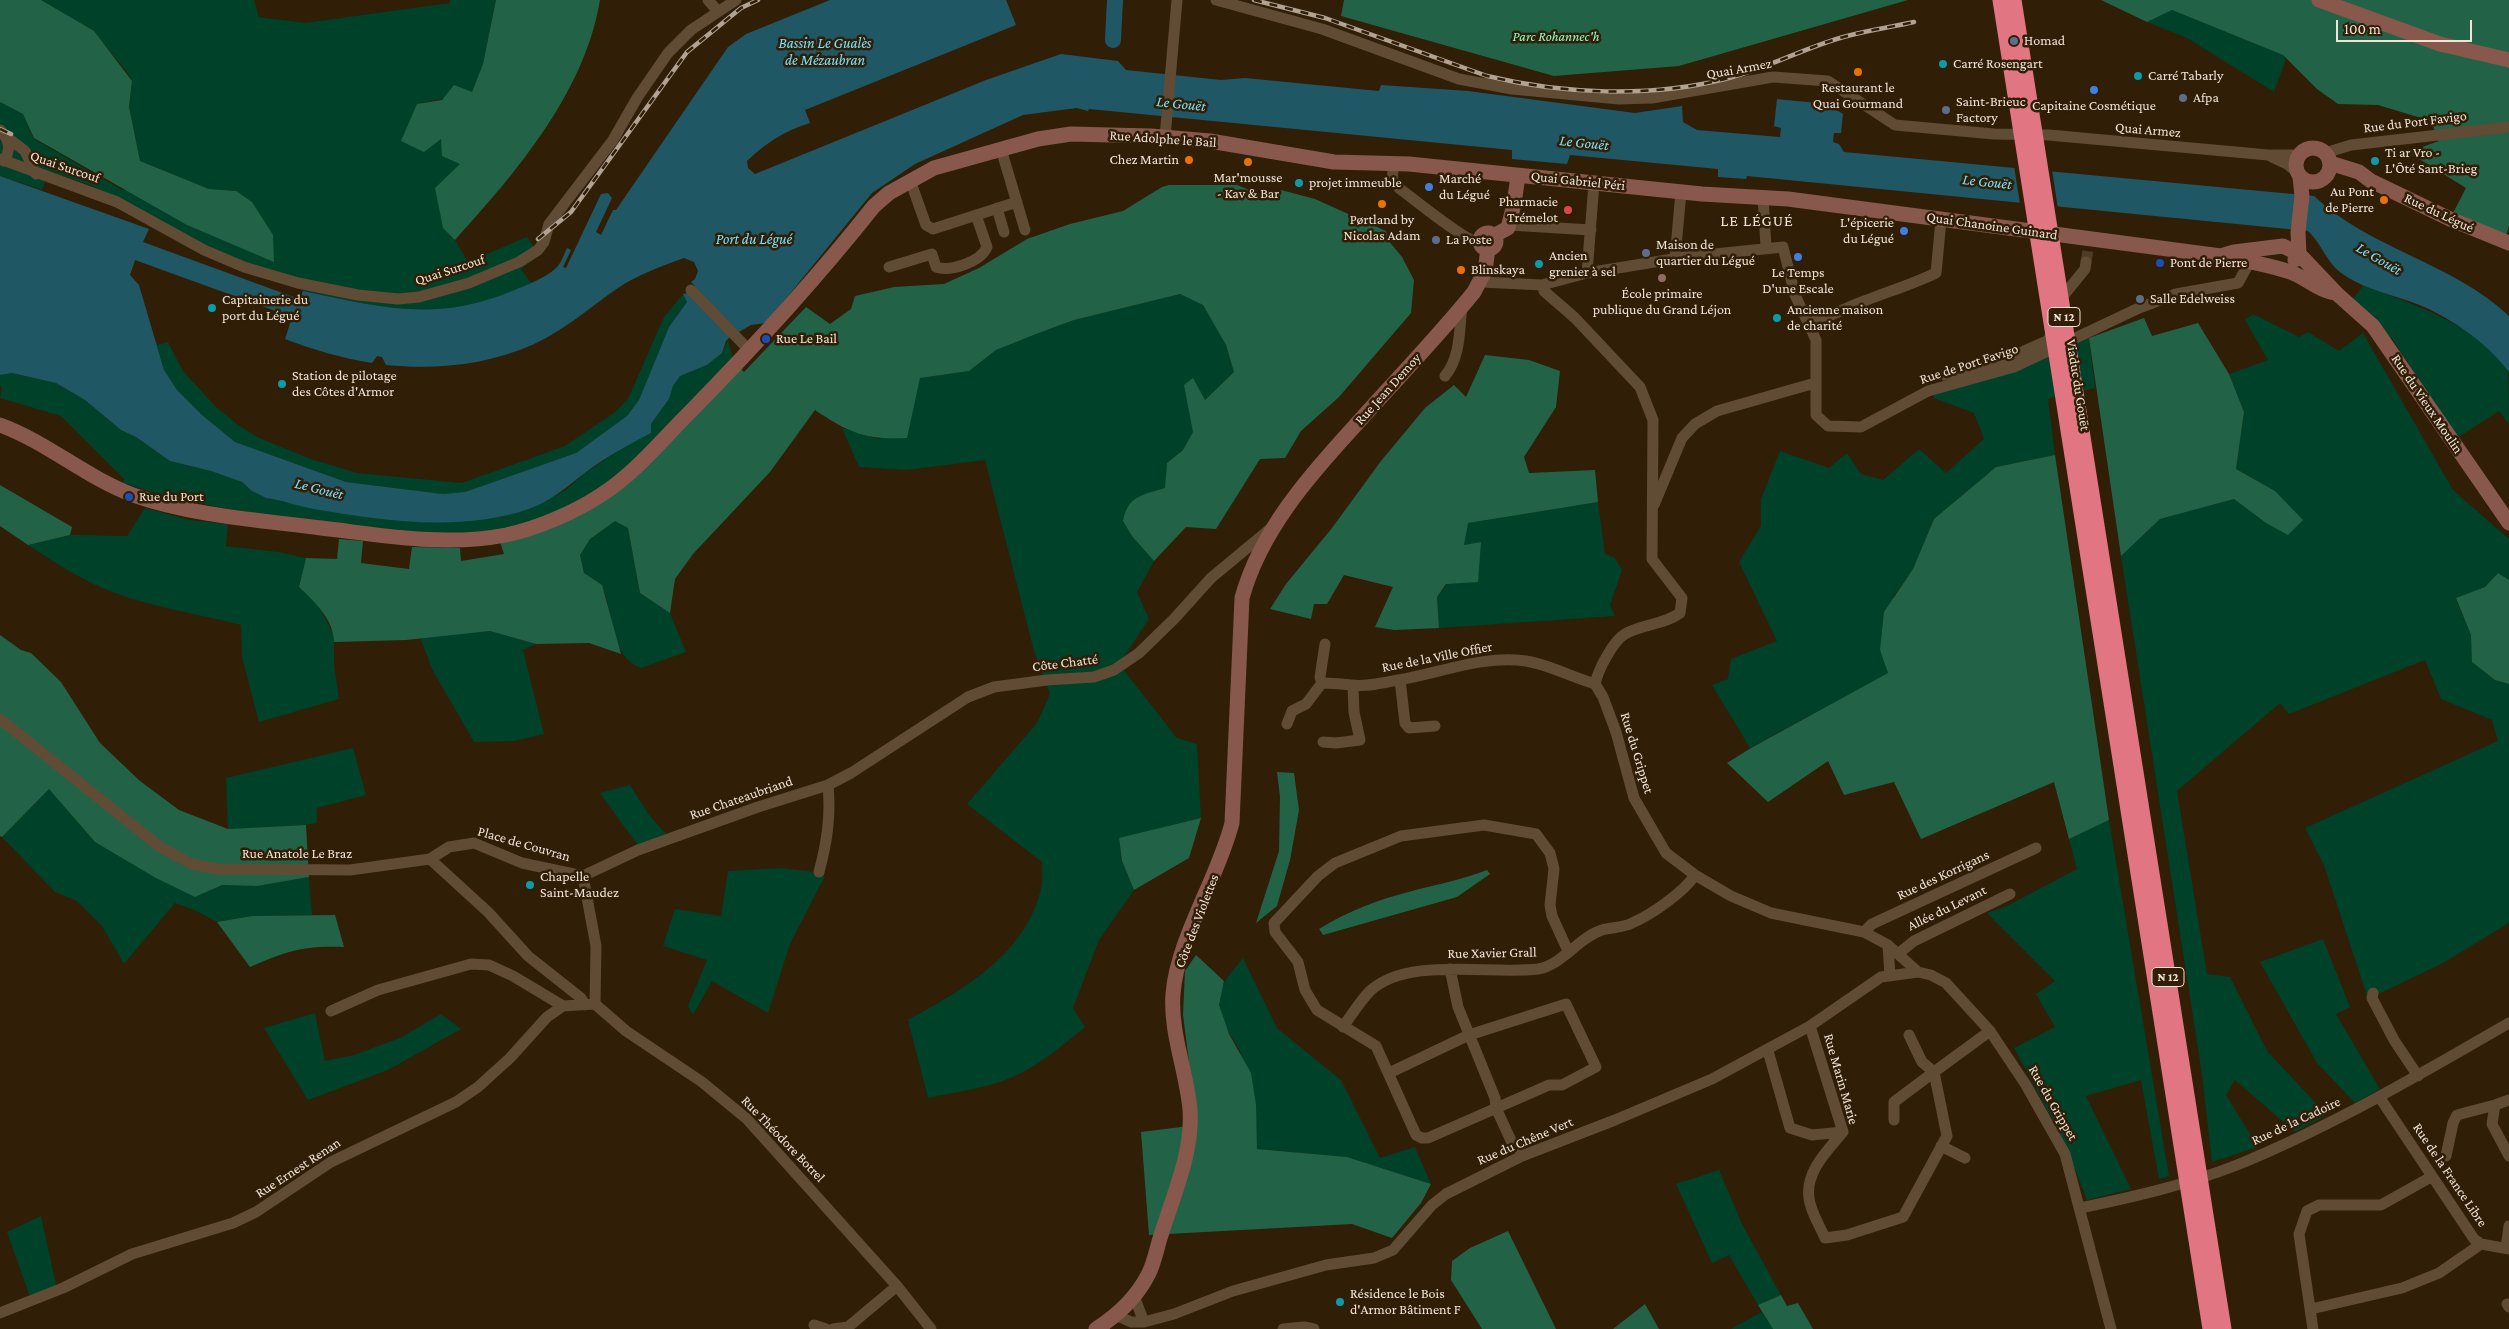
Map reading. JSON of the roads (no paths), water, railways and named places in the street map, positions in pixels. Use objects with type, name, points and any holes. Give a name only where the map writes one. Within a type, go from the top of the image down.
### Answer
[{"type":"highway","name":"Viaduc du Gouët","points":[[2000,0],[2106,627]]},
{"type":"highway","name":"Viaduc du Gouët","points":[[2014,0],[2106,627]]},
{"type":"highway","name":"N 12","points":[[2106,627],[2210,1329]]},
{"type":"highway","name":"N 12","points":[[2106,627],[2224,1329]]},
{"type":"street","points":[[708,0],[717,10]]},
{"type":"street","name":"Quai Surcouf","points":[[2,160],[117,202],[204,250],[244,267],[298,283],[358,296],[398,299],[419,297],[469,283],[519,262],[538,250],[544,242],[549,224],[613,140],[637,98],[668,53],[691,30],[717,10],[736,0]]},
{"type":"street","points":[[1165,137],[1177,0]]},
{"type":"street","name":"Quai Armez","points":[[1216,0],[1322,29],[1459,79],[1512,89],[1619,99],[1680,94],[1772,77],[1828,81],[1896,125],[1994,134],[2049,135],[2268,155],[2298,155]]},
{"type":"street","points":[[2319,0],[2440,44],[2509,60]]},
{"type":"street","name":"Rue du Port Favigo","points":[[2325,168],[2351,145],[2509,127]]},
{"type":"street","points":[[4,134],[24,151],[36,174]]},
{"type":"street","points":[[2,160],[9,153],[4,134]]},
{"type":"street","name":"Rue Adolphe le Bail","points":[[0,425],[110,484],[167,505],[200,513],[444,541],[507,535],[533,527],[601,495],[621,481],[750,351],[874,206],[890,192],[934,168],[1038,139],[1072,134],[1165,137],[1236,145],[1334,162],[1394,164]]},
{"type":"street","points":[[2280,269],[2291,250],[2298,232],[2302,196],[2295,163],[2298,155],[2311,148],[2325,168]]},
{"type":"street","points":[[1001,149],[1026,230]]},
{"type":"street","name":"Quai Armez","points":[[2268,155],[2287,164],[2298,174]]},
{"type":"street","points":[[1394,164],[1392,180],[1400,188],[1476,243],[1488,242],[1508,228],[1518,176]]},
{"type":"street","name":"Quai Gabriel Péri","points":[[1394,164],[1681,192],[1763,196]]},
{"type":"street","points":[[2298,174],[2309,182],[2325,168]]},
{"type":"street","points":[[2302,196],[2325,168]]},
{"type":"street","name":"Rue du Légué","points":[[2325,168],[2371,181],[2450,219],[2509,242]]},
{"type":"street","points":[[910,180],[926,225],[933,229],[1017,202]]},
{"type":"street","points":[[1587,273],[1594,183]]},
{"type":"street","points":[[1675,258],[1681,192]]},
{"type":"street","points":[[1763,196],[1766,247]]},
{"type":"street","name":"Quai Chanoine Guinard","points":[[1763,196],[1941,220],[2088,250],[2221,256],[2280,269]]},
{"type":"street","points":[[997,208],[1004,232]]},
{"type":"street","points":[[889,267],[932,254],[936,267],[942,269],[971,262],[985,251],[986,247],[976,215]]},
{"type":"street","points":[[1809,323],[1830,317],[1844,309],[1910,286],[1936,273],[1941,220]]},
{"type":"street","points":[[1509,225],[1591,230]]},
{"type":"street","name":"Rue Jean Demoy","points":[[1276,524],[1308,479],[1462,306],[1481,282],[1488,242]]},
{"type":"street","points":[[1481,282],[1542,285],[1587,273],[1675,258],[1766,247],[1783,247],[1795,295],[1816,340],[1817,364],[1815,383],[1717,411],[1695,424],[1682,438],[1651,511]]},
{"type":"street","points":[[1944,375],[1999,362],[2049,340],[2060,298],[2085,269],[2088,250]]},
{"type":"street","name":"Quai Chanoine Guinard","points":[[2221,256],[2234,252],[2291,250]]},
{"type":"street","name":"Rue du Vieux Moulin","points":[[2291,250],[2373,326],[2509,523]]},
{"type":"street","name":"Rue de Port Favigo","points":[[1815,383],[1816,415],[1828,426],[1861,427],[1928,391],[2014,367],[2139,308],[2176,294],[2238,283],[2249,262]]},
{"type":"street","name":"Rue du Vieux Moulin","points":[[2280,269],[2300,276],[2329,292],[2336,293]]},
{"type":"street","points":[[1542,285],[1544,291],[1575,318],[1640,387],[1653,420],[1652,559],[1682,598],[1680,613],[1672,619],[1624,634],[1603,662],[1595,684]]},
{"type":"street","points":[[691,290],[750,351]]},
{"type":"street","points":[[1445,376],[1451,368],[1460,344],[1462,306]]},
{"type":"street","name":"Côte Chatté","points":[[828,785],[850,773],[968,697],[994,687],[1047,680],[1094,677],[1114,670],[1139,653],[1225,565],[1276,524]]},
{"type":"street","name":"Côte des Violettes","points":[[1096,1329],[1118,1316],[1148,1274],[1184,1162],[1190,1134],[1190,1110],[1174,1018],[1173,995],[1184,946],[1225,851],[1232,823],[1242,598],[1247,578],[1276,524]]},
{"type":"street","points":[[1287,724],[1292,711],[1306,704],[1322,683],[1320,677],[1325,644]]},
{"type":"street","name":"Rue de la Ville Offier","points":[[1322,683],[1342,682],[1353,686],[1400,680],[1475,662],[1498,660],[1525,661],[1550,666],[1595,684]]},
{"type":"street","points":[[1400,680],[1405,723],[1409,728],[1435,726]]},
{"type":"street","name":"Rue du Grippet","points":[[1595,684],[1603,697],[1616,732],[1634,798],[1666,853],[1695,875],[1731,896],[1771,913],[1864,932],[1888,945],[1918,972],[1931,975],[1946,983],[1990,1030],[2026,1085],[2065,1154],[2111,1329]]},
{"type":"street","points":[[1323,742],[1336,743],[1360,740],[1354,712],[1353,686]]},
{"type":"street","name":"Rue Anatole Le Braz","points":[[0,719],[160,847],[192,864],[217,869],[350,870],[430,859]]},
{"type":"street","points":[[819,872],[827,842],[830,808],[828,785]]},
{"type":"street","name":"Rue Chateaubriand","points":[[583,876],[638,850],[758,807],[828,785]]},
{"type":"street","points":[[1390,1072],[1469,1036],[1566,1004],[1596,1067],[1562,1085],[1549,1085],[1498,1103],[1428,1138],[1416,1135],[1390,1072],[1376,1046],[1317,1010],[1304,990],[1298,962],[1275,932],[1274,923],[1297,896],[1318,876],[1350,856],[1401,836],[1484,825],[1536,834],[1550,853],[1554,869],[1550,897],[1552,916],[1568,951]]},
{"type":"street","name":"Place de Couvran","points":[[430,859],[449,847],[474,843],[522,863],[583,876]]},
{"type":"street","name":"Rue des Korrigans","points":[[1864,932],[1872,924],[2036,848]]},
{"type":"street","points":[[430,859],[488,912],[528,956],[590,1004]]},
{"type":"street","name":"Rue Xavier Grall","points":[[1343,1027],[1371,990],[1391,978],[1408,973],[1450,969],[1484,972],[1538,969],[1550,965],[1601,930],[1632,924],[1674,896],[1695,875]]},
{"type":"street","points":[[583,876],[596,946],[590,1004]]},
{"type":"street","name":"Allée du Levant","points":[[1899,953],[1914,941],[2010,894]]},
{"type":"street","points":[[1888,945],[1890,976]]},
{"type":"street","points":[[331,1011],[378,990],[471,964],[489,966],[514,976],[563,1006],[590,1004]]},
{"type":"street","points":[[1450,969],[1458,1006],[1469,1036],[1498,1103],[1520,1143],[1520,1152]]},
{"type":"street","name":"Rue du Chêne Vert","points":[[1118,1316],[1141,1325],[1233,1291],[1326,1265],[1374,1258],[1393,1250],[1432,1205],[1446,1194],[1520,1152],[1615,1120],[1712,1079],[1768,1051],[1810,1026],[1871,983],[1881,978],[1918,972]]},
{"type":"street","points":[[2373,993],[2372,998],[2394,1040],[2418,1076]]},
{"type":"street","name":"Rue Théodore Botrel","points":[[590,1004],[702,1082],[747,1119],[896,1286],[931,1329]]},
{"type":"street","name":"Rue Ernest Renan","points":[[0,1313],[53,1292],[132,1254],[233,1223],[278,1199],[331,1162],[456,1102],[510,1058],[547,1017],[563,1006]]},
{"type":"street","name":"Rue de la Cadoire","points":[[2080,1208],[2149,1193],[2236,1165],[2380,1098],[2509,1023]]},
{"type":"street","name":"Rue Marin Marie","points":[[1810,1026],[1844,1132],[1825,1153],[1809,1181],[1809,1200],[1825,1238],[1847,1235],[1903,1217],[1947,1136],[1934,1072]]},
{"type":"street","points":[[1894,1120],[1894,1102],[1990,1030]]},
{"type":"street","points":[[1909,1035],[1922,1062],[1934,1072]]},
{"type":"street","points":[[1768,1051],[1790,1128],[1812,1135],[1844,1132]]},
{"type":"street","name":"Rue de la France Libre","points":[[2380,1098],[2474,1239],[2481,1244],[2508,1248]]},
{"type":"street","points":[[2446,1156],[2453,1123],[2458,1115],[2509,1100]]},
{"type":"street","points":[[2495,1105],[2492,1124],[2509,1156]]},
{"type":"street","points":[[1941,1146],[1965,1158]]},
{"type":"street","points":[[2313,1329],[2299,1234],[2307,1212],[2319,1205],[2381,1205],[2431,1177]]},
{"type":"street","points":[[2508,1248],[2509,1226]]},
{"type":"street","points":[[2311,1309],[2402,1288],[2439,1273],[2481,1244]]},
{"type":"street","points":[[833,1329],[848,1327],[896,1286]]},
{"type":"street","points":[[1134,1296],[1141,1325]]},
{"type":"street","points":[[814,1325],[826,1329]]},
{"type":"street","points":[[1283,1329],[1304,1327],[1314,1329]]},
{"type":"water","name":"Port du Légué","points":[[830,0],[1006,0],[1016,25],[805,110],[810,123],[776,138],[747,161],[748,168],[755,174],[986,80],[1061,54],[1118,61],[1126,70],[1221,80],[1245,78],[1379,91],[1381,85],[1468,91],[1635,113],[1682,106],[1683,122],[1697,130],[1780,137],[1781,128],[1774,126],[1777,99],[1827,104],[1843,114],[1841,133],[1834,133],[1833,142],[1839,144],[1844,152],[2314,196],[2360,230],[2463,282],[2509,316],[2509,372],[2483,344],[2451,321],[2429,309],[2364,286],[2344,275],[2333,265],[2308,231],[1747,176],[1746,179],[1718,177],[1718,169],[1570,155],[1567,164],[1512,159],[1512,150],[1089,109],[1088,111],[1077,108],[1023,115],[915,164],[872,193],[766,323],[751,325],[739,332],[693,288],[695,286],[691,282],[695,279],[698,271],[694,262],[684,258],[633,279],[555,333],[515,352],[479,361],[442,366],[386,365],[382,357],[377,356],[372,363],[361,361],[306,347],[285,339],[292,317],[135,260],[130,275],[139,285],[164,370],[177,390],[202,415],[235,442],[346,482],[443,494],[465,492],[576,453],[627,416],[639,400],[669,327],[687,302],[683,294],[688,293],[730,337],[726,341],[722,353],[707,365],[680,376],[673,386],[669,399],[651,424],[651,433],[601,461],[545,502],[529,509],[503,516],[449,522],[394,520],[314,509],[266,498],[252,491],[242,482],[211,471],[170,461],[136,437],[121,430],[85,400],[56,383],[12,373],[0,375],[0,176],[149,229],[143,242],[299,299],[303,291],[357,302],[408,309],[458,307],[484,301],[540,279],[558,266],[567,248],[571,250],[563,267],[566,268],[601,194],[608,193],[612,198],[596,232],[601,235],[613,210],[616,210],[728,47],[746,34]]},
{"type":"waterway","points":[[1113,40],[1115,0]]},
{"type":"tunnel","points":[[2086,262],[2088,250]]},
{"type":"railway","points":[[538,239],[571,212],[687,52],[741,8],[758,0]]},
{"type":"railway","points":[[1254,0],[1325,18],[1487,76],[1545,87],[1575,90],[1637,91],[1696,85],[1741,75],[1847,36],[1914,22]]},
{"type":"railway","points":[[0,129],[11,134]]},
{"type":"place","name":"Homad","points":[[2014,41]]},
{"type":"place","name":"Carré Rosengart","points":[[1943,64]]},
{"type":"place","name":"Restaurant le Quai Gourmand","points":[[1858,72]]},
{"type":"place","name":"Carré Tabarly","points":[[2138,76]]},
{"type":"place","name":"Capitaine Cosmétique","points":[[2094,90]]},
{"type":"place","name":"Afpa","points":[[2183,98]]},
{"type":"place","name":"Saint-Brieuc Factory","points":[[1946,110]]},
{"type":"place","name":"Chez Martin","points":[[1189,160]]},
{"type":"place","name":"Ti ar Vro - L'Ôté Sant-Brieg","points":[[2375,161]]},
{"type":"place","name":"Mar'mousse - Kav & Bar","points":[[1248,162]]},
{"type":"place","name":"projet immeuble","points":[[1299,183]]},
{"type":"place","name":"Marché du Légué","points":[[1429,187]]},
{"type":"place","name":"Au Pont de Pierre","points":[[2384,200]]},
{"type":"place","name":"Pørtland by Nicolas Adam","points":[[1382,204]]},
{"type":"place","name":"Pharmacie Trémelot","points":[[1568,210]]},
{"type":"place","name":"L'épicerie du Légué","points":[[1904,231]]},
{"type":"place","name":"La Poste","points":[[1436,240]]},
{"type":"place","name":"Maison de quartier du Légué","points":[[1646,253]]},
{"type":"place","name":"Le Temps D'une Escale","points":[[1798,257]]},
{"type":"place","name":"Pont de Pierre","points":[[2160,263]]},
{"type":"place","name":"Ancien grenier à sel","points":[[1539,264]]},
{"type":"place","name":"Blinskaya","points":[[1461,270]]},
{"type":"place","name":"École primaire publique du Grand Léjon","points":[[1662,278]]},
{"type":"place","name":"Salle Edelweiss","points":[[2140,299]]},
{"type":"place","name":"Capitainerie du port du Légué","points":[[212,308]]},
{"type":"place","name":"Ancienne maison de charité","points":[[1777,318]]},
{"type":"place","name":"Rue Le Bail","points":[[766,339]]},
{"type":"place","name":"Station de pilotage des Côtes d'Armor","points":[[282,384]]},
{"type":"place","name":"Rue du Port","points":[[129,497]]},
{"type":"place","name":"Chapelle Saint-Maudez","points":[[530,885]]},
{"type":"place","name":"Résidence le Bois d'Armor Bâtiment F","points":[[1340,1302]]},
{"type":"district","name":"LE LÉGUÉ","points":[[1757,221]]},
{"type":"park label","name":"Parc Rohannec'h","points":[[1556,37]]},
{"type":"water label","name":"Bassin Le Gualès de Mézaubran","points":[[825,52]]},
{"type":"water label","name":"Le Gouët","points":[[1181,104]]},
{"type":"water label","name":"Le Gouët","points":[[1584,143]]},
{"type":"water label","name":"Le Gouët","points":[[1987,182]]},
{"type":"water label","name":"Le Gouët","points":[[2379,259]]},
{"type":"water label","name":"Le Gouët","points":[[319,489]]}]
